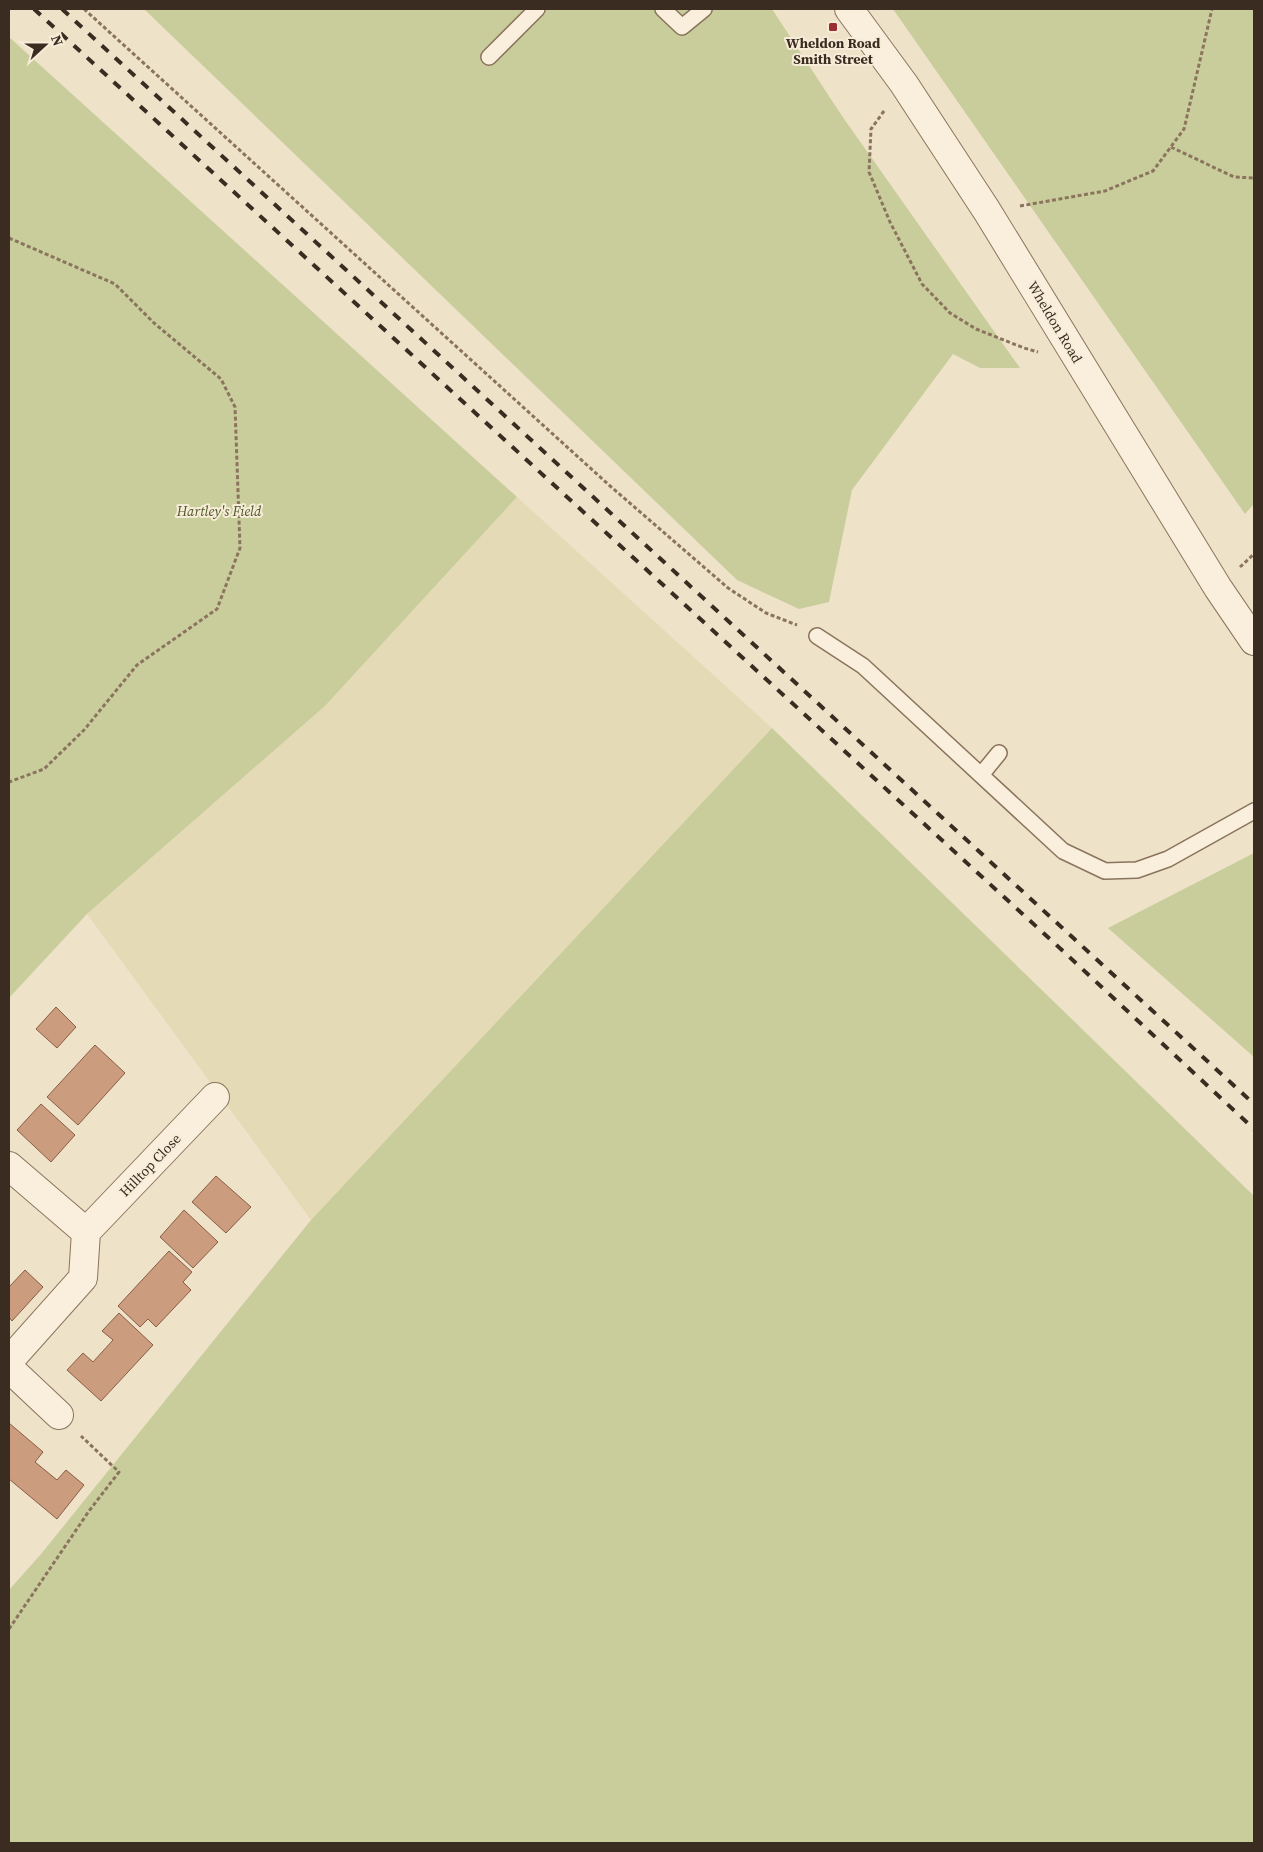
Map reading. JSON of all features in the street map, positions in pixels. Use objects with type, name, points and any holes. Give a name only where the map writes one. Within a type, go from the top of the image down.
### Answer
[{"type":"street","name":"Wheldon Road","points":[[849,9],[904,84],[988,211],[1218,588],[1254,641]]},
{"type":"street","name":"Hilltop Close","points":[[86,1232],[215,1097]]},
{"type":"street","points":[[9,1166],[86,1232],[82,1278],[9,1361]]},
{"type":"street","points":[[9,1368],[59,1416]]},
{"type":"lane","points":[[490,57],[537,9]]},
{"type":"lane","points":[[663,9],[682,27],[704,9]]},
{"type":"lane","points":[[817,636],[863,666],[1063,851],[1105,871],[1136,870],[1168,858],[1254,811]]},
{"type":"lane","points":[[981,775],[998,754]]},
{"type":"path","points":[[84,9],[609,485],[728,588],[766,613],[792,622],[817,636]]},
{"type":"path","points":[[988,211],[1106,191],[1153,171],[1184,130],[1212,9]]},
{"type":"path","points":[[904,84],[871,129],[869,172],[890,222],[922,284],[950,313],[976,329],[1024,348],[1081,364]]},
{"type":"path","points":[[1171,146],[1234,177],[1254,178]]},
{"type":"path","points":[[9,238],[115,284],[154,323],[221,379],[235,407],[240,548],[217,609],[137,665],[84,730],[44,769],[9,782]]},
{"type":"path","points":[[9,1629],[88,1512],[119,1472],[59,1416]]},
{"type":"shaded area","points":[[517,497],[772,728],[311,1220],[87,914],[325,706]]},
{"type":"green space","points":[[144,9],[772,9],[842,116],[1020,368],[980,368],[953,354],[852,490],[829,602],[799,609],[737,580]]},
{"type":"green space","points":[[893,9],[1254,9],[1254,504],[1245,514]]},
{"type":"green space","name":"Hartley's Field","points":[[9,37],[517,497],[325,706],[87,914],[9,998]]},
{"type":"green space","points":[[772,728],[1254,1196],[1254,1843],[9,1843],[9,1590],[41,1554],[311,1220]]},
{"type":"green space","points":[[1254,853],[1254,1057],[1108,928]]},
{"type":"building","points":[[56,1007],[76,1027],[57,1048],[36,1029]]},
{"type":"building","points":[[95,1045],[125,1073],[78,1125],[47,1097]]},
{"type":"building","points":[[41,1104],[75,1135],[51,1162],[17,1130]]},
{"type":"building","points":[[216,1176],[251,1207],[226,1233],[192,1202]]},
{"type":"building","points":[[184,1210],[218,1242],[193,1268],[160,1237]]},
{"type":"building","points":[[169,1251],[192,1272],[183,1282],[191,1290],[156,1327],[148,1319],[140,1327],[118,1306]]},
{"type":"building","points":[[25,1270],[43,1287],[12,1321],[9,1317],[9,1287]]},
{"type":"building","points":[[119,1313],[153,1345],[101,1401],[67,1370],[83,1353],[93,1362],[113,1340],[102,1331]]},
{"type":"building","points":[[9,1423],[43,1452],[35,1462],[57,1480],[66,1470],[84,1485],[57,1519],[9,1479]]},
{"type":"railway","points":[[34,9],[1063,951],[1254,1129]]},
{"type":"railway","points":[[62,9],[1254,1104]]},
{"type":"place","name":"Wheldon Road Smith Street","points":[[833,27]]}]
